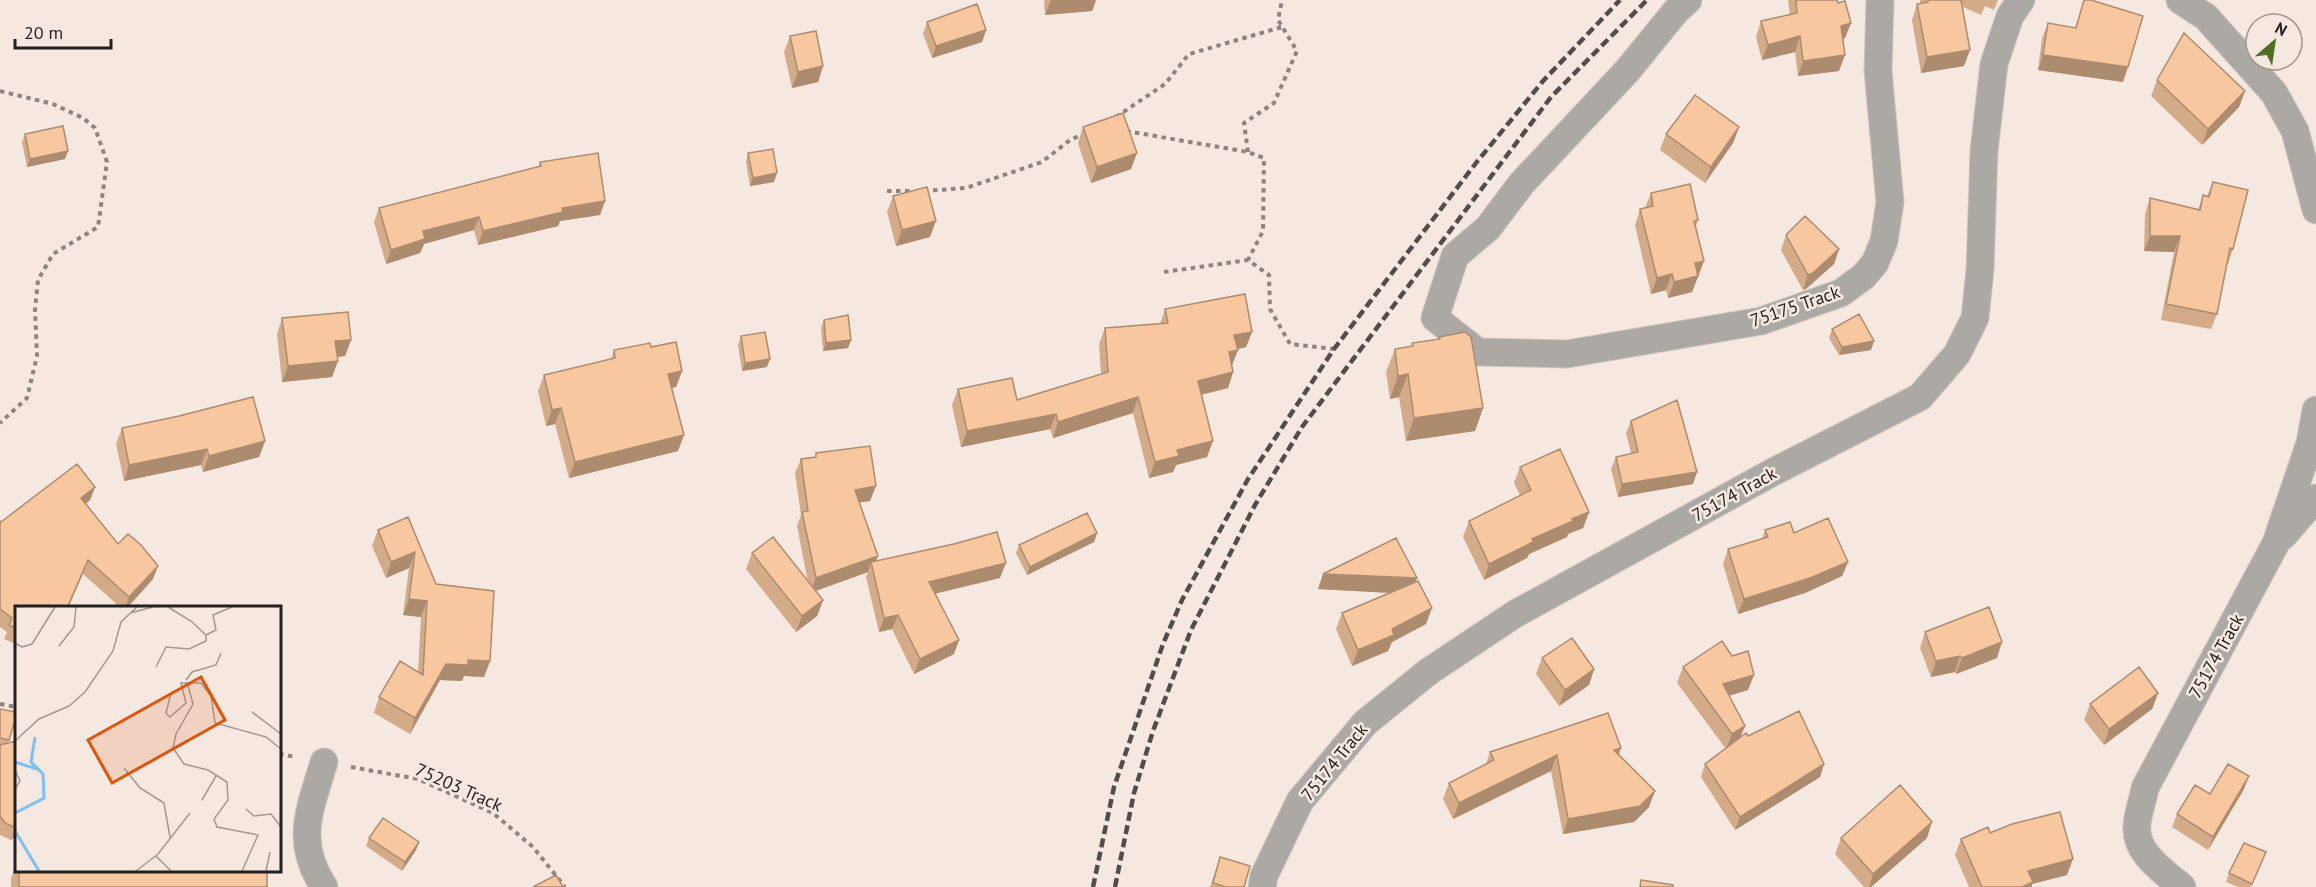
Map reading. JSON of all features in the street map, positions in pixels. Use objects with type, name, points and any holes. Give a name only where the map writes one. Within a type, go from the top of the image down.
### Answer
[{"type":"street","name":"75175 Track","points":[[1688,0],[1676,11],[1627,71],[1522,183],[1488,228],[1455,256],[1435,318],[1478,352],[1567,354],[1761,321],[1841,293],[1864,276],[1875,263],[1884,241],[1890,202],[1878,71],[1880,0]]},
{"type":"street","name":"75174 Track","points":[[1262,887],[1264,876],[1300,801],[1365,723],[1428,672],[1515,614],[1773,472],[1920,397],[1958,354],[1975,318],[1980,270],[1984,151],[1994,64],[2010,16],[2021,0]]},
{"type":"street","points":[[2180,0],[2206,17],[2274,93],[2295,130],[2316,210]]},
{"type":"street","name":"75174 Track","points":[[2182,887],[2150,860],[2141,845],[2136,827],[2145,788],[2276,543],[2310,443],[2316,410]]},
{"type":"street","points":[[2276,543],[2316,498]]},
{"type":"street","points":[[324,762],[308,817],[306,846],[324,887]]},
{"type":"path","points":[[1248,152],[1244,123],[1274,103],[1297,51],[1278,20],[1282,0]]},
{"type":"path","points":[[1111,120],[1165,84],[1189,54],[1282,27]]},
{"type":"path","points":[[0,91],[53,104],[83,118],[95,128],[107,162],[98,227],[53,254],[38,280],[35,310],[37,356],[27,398],[0,423]]},
{"type":"path","points":[[1124,130],[1248,152],[1264,158],[1263,231],[1248,260]]},
{"type":"path","points":[[888,191],[966,188],[1042,162],[1070,140],[1091,131]]},
{"type":"path","points":[[1164,272],[1248,260],[1269,275],[1270,309],[1290,344],[1334,349]]},
{"type":"path","points":[[0,704],[15,707]]},
{"type":"path","name":"75203 Track","points":[[280,754],[418,780],[493,813],[533,847],[565,887]]},
{"type":"building","points":[[1796,0],[1837,0],[1838,3],[1845,1],[1851,23],[1841,26],[1845,55],[1803,61],[1800,36],[1768,45],[1761,21],[1797,13]]},
{"type":"building","points":[[1928,0],[1961,0],[1970,50],[1927,57],[1917,4],[1928,2]]},
{"type":"building","points":[[2084,0],[2091,0],[2143,16],[2128,67],[2043,55],[2048,23],[2076,28]]},
{"type":"building","points":[[977,4],[986,30],[936,46],[927,22]]},
{"type":"building","points":[[816,31],[823,66],[798,72],[790,36]]},
{"type":"building","points":[[2184,33],[2245,91],[2208,129],[2157,80]]},
{"type":"building","points":[[1695,95],[1739,127],[1711,167],[1666,134]]},
{"type":"building","points":[[1123,113],[1137,153],[1097,167],[1083,127]]},
{"type":"building","points":[[63,126],[68,151],[30,159],[25,134]]},
{"type":"building","points":[[773,149],[777,173],[753,178],[748,153]]},
{"type":"building","points":[[598,153],[605,201],[562,208],[563,212],[483,231],[479,217],[423,231],[425,239],[391,250],[379,208],[541,166],[540,162]]},
{"type":"building","points":[[2213,182],[2248,190],[2233,249],[2230,248],[2217,314],[2166,304],[2180,236],[2150,236],[2150,198],[2200,210],[2203,195],[2209,197]]},
{"type":"building","points":[[1690,184],[1698,220],[1694,221],[1704,261],[1695,263],[1698,276],[1674,282],[1672,274],[1657,278],[1640,209],[1653,206],[1651,193]]},
{"type":"building","points":[[927,187],[936,221],[902,230],[893,196]]},
{"type":"building","points":[[1805,216],[1839,249],[1808,275],[1786,235]]},
{"type":"building","points":[[1245,294],[1252,332],[1234,335],[1238,350],[1229,352],[1233,372],[1198,381],[1213,441],[1177,450],[1179,456],[1155,462],[1138,397],[1058,422],[1056,414],[967,431],[958,389],[1012,378],[1017,400],[1108,372],[1105,328],[1168,323],[1165,309]]},
{"type":"building","points":[[348,312],[351,340],[335,341],[338,361],[288,366],[282,318]]},
{"type":"building","points":[[1859,314],[1874,341],[1842,347],[1832,329]]},
{"type":"building","points":[[848,315],[851,340],[826,343],[824,320]]},
{"type":"building","points":[[765,332],[770,359],[745,363],[741,336]]},
{"type":"building","points":[[1465,332],[1471,337],[1483,408],[1414,418],[1408,374],[1398,376],[1395,349],[1413,346],[1412,343]]},
{"type":"building","points":[[676,342],[682,371],[668,374],[684,435],[575,462],[561,408],[552,410],[544,375],[615,358],[614,350],[650,343],[651,347]]},
{"type":"building","points":[[253,397],[265,441],[209,456],[207,449],[129,465],[122,428]]},
{"type":"building","points":[[1677,400],[1697,472],[1622,484],[1616,457],[1638,452],[1631,421]]},
{"type":"building","points":[[870,446],[876,486],[855,490],[878,556],[816,578],[802,512],[808,511],[801,459],[816,457],[816,453]]},
{"type":"building","points":[[1560,449],[1589,512],[1532,539],[1533,542],[1489,564],[1469,521],[1531,490],[1520,467]]},
{"type":"building","points":[[77,464],[95,487],[81,498],[118,544],[128,534],[141,545],[158,566],[129,597],[88,560],[68,606],[15,606],[15,628],[9,625],[12,618],[0,609],[1,522]]},
{"type":"building","points":[[1087,513],[1097,533],[1030,567],[1019,545]]},
{"type":"building","points":[[408,517],[436,584],[494,591],[490,661],[468,660],[468,665],[446,664],[415,718],[379,697],[400,661],[423,675],[427,601],[409,599],[415,552],[391,562],[378,530]]},
{"type":"building","points":[[1828,518],[1848,562],[1810,578],[1744,599],[1728,549],[1768,537],[1765,530],[1790,522],[1794,533]]},
{"type":"building","points":[[997,532],[1006,563],[929,582],[959,640],[920,659],[898,615],[884,618],[871,562]]},
{"type":"building","points":[[773,537],[823,600],[802,616],[752,553]]},
{"type":"building","points":[[1396,538],[1417,578],[1323,574]]},
{"type":"building","points":[[1418,581],[1432,608],[1392,629],[1394,635],[1358,650],[1342,613]]},
{"type":"building","points":[[1989,607],[2002,642],[1962,658],[1960,656],[1936,661],[1925,632]]},
{"type":"building","points":[[1572,638],[1594,669],[1565,690],[1542,658]]},
{"type":"building","points":[[1722,641],[1732,656],[1748,651],[1754,675],[1723,684],[1745,726],[1732,734],[1683,667]]},
{"type":"building","points":[[2139,667],[2158,693],[2109,729],[2090,704]]},
{"type":"building","points":[[0,709],[15,712],[9,740],[0,738]]},
{"type":"building","points":[[1799,711],[1824,764],[1740,817],[1705,764],[1746,733],[1748,736]]},
{"type":"building","points":[[1608,713],[1621,748],[1614,750],[1655,791],[1640,806],[1568,819],[1557,755],[1459,803],[1449,783],[1494,760],[1490,752]]},
{"type":"building","points":[[15,741],[15,828],[5,823],[0,816],[0,745]]},
{"type":"building","points":[[2228,764],[2249,776],[2213,837],[2177,814],[2195,785],[2210,794]]},
{"type":"building","points":[[1900,785],[1932,822],[1873,874],[1841,838]]},
{"type":"building","points":[[2060,812],[2073,859],[2028,871],[2033,882],[2022,887],[1982,887],[1961,839],[1988,827],[1990,833],[2012,824]]},
{"type":"building","points":[[383,818],[419,842],[405,862],[369,838]]},
{"type":"building","points":[[2244,843],[2266,852],[2252,884],[2229,873]]},
{"type":"building","points":[[1220,857],[1250,866],[1244,887],[1226,887],[1213,883]]},
{"type":"building","points":[[19,872],[267,872],[267,887],[19,887]]},
{"type":"building","points":[[556,875],[563,887],[533,887]]},
{"type":"building","points":[[1641,880],[1673,885],[1673,887],[1640,887]]},
{"type":"railway","points":[[1093,887],[1114,787],[1163,644],[1182,600],[1248,479],[1334,349],[1476,163],[1543,81],[1620,0]]},
{"type":"railway","points":[[1115,887],[1134,793],[1153,731],[1191,630],[1255,505],[1302,427],[1551,97],[1647,0]]}]
